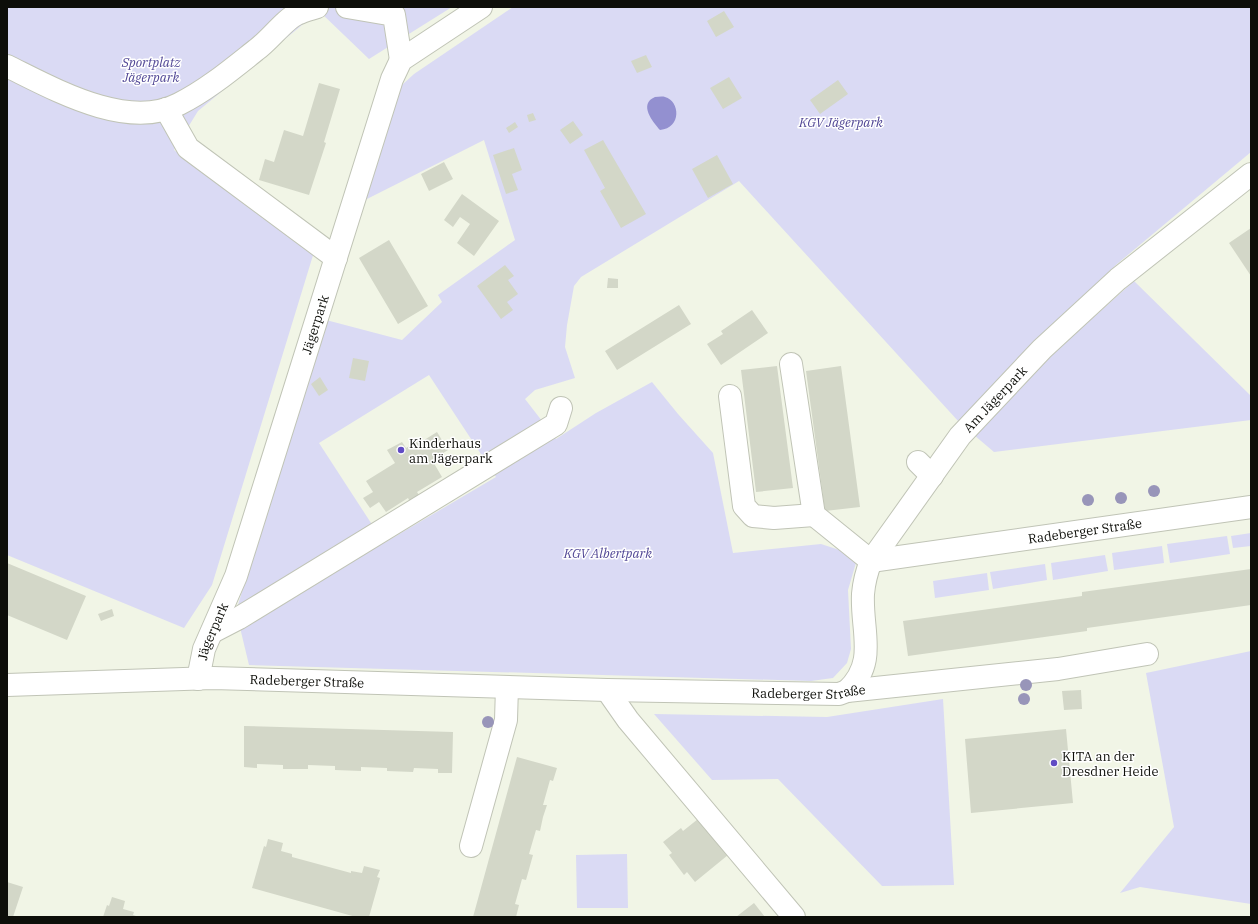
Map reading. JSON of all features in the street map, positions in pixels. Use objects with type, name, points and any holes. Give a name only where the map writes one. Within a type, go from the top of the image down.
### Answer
[{"type":"street","points":[[7,66],[59,91],[116,110],[144,113],[166,109],[179,104],[209,85],[259,48],[296,14],[317,7]]},
{"type":"street","points":[[347,7],[394,15],[401,60],[481,7]]},
{"type":"street","name":"Jägerpark","points":[[198,679],[204,650],[236,576],[392,79],[401,60]]},
{"type":"street","points":[[166,109],[188,148],[336,258]]},
{"type":"street","name":"Am Jägerpark","points":[[847,691],[856,683],[864,668],[866,653],[863,594],[866,576],[871,561],[925,469],[960,436],[1042,349],[1118,279],[1251,174]]},
{"type":"street","points":[[791,364],[814,515],[871,561]]},
{"type":"street","points":[[730,396],[744,506],[753,516],[774,518],[814,515]]},
{"type":"street","points":[[212,632],[246,614],[556,424],[561,408]]},
{"type":"street","name":"Radeberger Straße","points":[[871,561],[1251,507]]},
{"type":"street","name":"Radeberger Straße","points":[[7,685],[198,679],[607,690],[839,694],[847,691],[1058,669],[1147,654]]},
{"type":"street","points":[[471,846],[506,720],[507,687]]},
{"type":"street","points":[[607,690],[628,720],[794,917]]},
{"type":"green space","name":"Sportplatz Jägerpark","points":[[7,7],[452,7],[369,59],[319,11],[198,111],[174,150],[314,252],[212,585],[184,628],[7,555]]},
{"type":"green space","points":[[513,7],[1251,7],[1251,152],[1117,264],[1036,342],[959,422],[739,181],[581,277],[574,286],[567,325],[565,347],[575,378],[535,390],[525,399],[556,439],[596,413],[652,382],[713,453],[733,553],[821,544],[858,556],[848,590],[851,649],[847,663],[833,678],[811,681],[249,665],[236,611],[326,320],[402,340],[442,302],[438,295],[515,240],[484,140],[365,200],[402,85],[414,74]],"holes":[[[429,375],[496,477],[384,543],[319,443]]]},
{"type":"green space","points":[[1134,281],[1251,396],[1251,420],[994,452],[974,435],[1048,358]]},
{"type":"green space","points":[[1251,533],[1251,546],[1233,548],[1231,536]]},
{"type":"green space","points":[[1227,536],[1230,554],[1170,563],[1167,544]]},
{"type":"green space","points":[[1162,546],[1164,563],[1114,570],[1112,553]]},
{"type":"green space","points":[[1105,555],[1108,571],[1053,580],[1051,563]]},
{"type":"green space","points":[[1045,564],[1047,580],[993,589],[990,572]]},
{"type":"green space","points":[[987,573],[989,590],[935,598],[933,581]]},
{"type":"green space","points":[[1251,651],[1251,904],[1140,887],[1120,893],[1174,827],[1146,673]]},
{"type":"green space","points":[[943,699],[954,885],[882,886],[778,779],[712,780],[654,714],[827,717]]},
{"type":"green space","points":[[627,854],[628,908],[577,908],[576,855]]},
{"type":"shaded area","points":[[655,97],[670,99],[676,109],[675,120],[672,125],[660,130],[648,113],[647,108],[650,100]]},
{"type":"building","points":[[724,11],[734,27],[716,37],[707,21]]},
{"type":"building","points":[[646,55],[652,67],[637,73],[631,61]]},
{"type":"building","points":[[729,77],[742,98],[723,109],[710,88]]},
{"type":"building","points":[[838,80],[848,94],[820,114],[810,100]]},
{"type":"building","points":[[319,83],[340,89],[324,142],[326,143],[309,195],[259,180],[265,159],[274,162],[284,130],[303,136]]},
{"type":"building","points":[[533,113],[536,120],[529,122],[527,115]]},
{"type":"building","points":[[573,121],[583,135],[570,144],[560,130]]},
{"type":"building","points":[[515,122],[518,127],[509,133],[506,128]]},
{"type":"building","points":[[603,140],[646,214],[621,228],[600,191],[605,188],[584,150]]},
{"type":"building","points":[[514,148],[522,170],[512,174],[518,190],[506,194],[493,155]]},
{"type":"building","points":[[717,155],[733,184],[708,198],[692,169]]},
{"type":"building","points":[[444,162],[453,179],[429,191],[421,174]]},
{"type":"building","points":[[462,194],[499,221],[474,256],[457,243],[470,224],[460,217],[453,227],[444,220]]},
{"type":"building","points":[[1251,228],[1251,276],[1229,243]]},
{"type":"building","points":[[389,240],[428,306],[398,324],[359,258]]},
{"type":"building","points":[[505,265],[514,276],[508,280],[518,294],[507,302],[513,310],[501,319],[477,286]]},
{"type":"building","points":[[608,278],[618,279],[618,288],[607,288]]},
{"type":"building","points":[[679,305],[691,324],[617,370],[605,351]]},
{"type":"building","points":[[752,310],[768,333],[721,365],[707,344],[723,334],[721,331]]},
{"type":"building","points":[[353,358],[369,361],[365,381],[349,378]]},
{"type":"building","points":[[777,366],[793,488],[756,492],[741,370]]},
{"type":"building","points":[[841,366],[860,507],[825,511],[806,371]]},
{"type":"building","points":[[320,377],[328,390],[319,396],[311,384]]},
{"type":"building","points":[[437,432],[448,450],[432,460],[442,477],[417,492],[421,498],[411,504],[408,498],[386,512],[379,502],[370,508],[363,498],[373,492],[366,481],[395,463],[387,450],[402,442],[406,448],[418,441],[422,447],[421,442]]},
{"type":"building","points":[[7,563],[86,596],[67,640],[7,615]]},
{"type":"building","points":[[1251,569],[1251,605],[1087,628],[1087,631],[908,656],[903,621],[1082,596],[1082,592]]},
{"type":"building","points":[[112,609],[114,616],[101,621],[98,614]]},
{"type":"building","points":[[1081,690],[1082,709],[1064,710],[1062,691]]},
{"type":"building","points":[[244,726],[453,732],[452,773],[438,773],[438,769],[414,768],[413,772],[387,771],[387,768],[361,767],[361,771],[335,770],[335,766],[308,765],[308,769],[283,769],[283,765],[257,764],[257,768],[244,767]]},
{"type":"building","name":"KITA an der Dresdner Heide","points":[[1066,729],[1073,803],[971,813],[965,739]]},
{"type":"building","points":[[517,757],[557,768],[553,781],[550,780],[543,805],[547,805],[540,831],[536,830],[529,854],[533,855],[526,880],[522,879],[515,904],[519,905],[516,917],[473,917]]},
{"type":"building","points":[[698,819],[728,855],[695,882],[687,872],[684,875],[669,855],[672,853],[663,842],[681,828],[683,831]]},
{"type":"building","points":[[268,839],[283,843],[281,851],[292,854],[292,857],[351,873],[351,871],[362,873],[364,866],[380,870],[377,877],[380,878],[369,917],[356,917],[252,888],[264,846],[266,847]]},
{"type":"building","points":[[7,882],[23,887],[13,917],[7,917]]},
{"type":"building","points":[[112,897],[125,901],[123,909],[134,912],[133,915],[139,917],[103,917],[107,905],[109,906]]},
{"type":"building","points":[[754,903],[765,917],[736,917]]},
{"type":"place","name":"Kinderhaus am Jägerpark","points":[[401,450]]},
{"type":"place","name":"KITA an der Dresdner Heide","points":[[1054,763]]},
{"type":"park label","name":"KGV Jägerpark","points":[[841,122]]},
{"type":"park label","name":"KGV Albertpark","points":[[608,553]]}]
